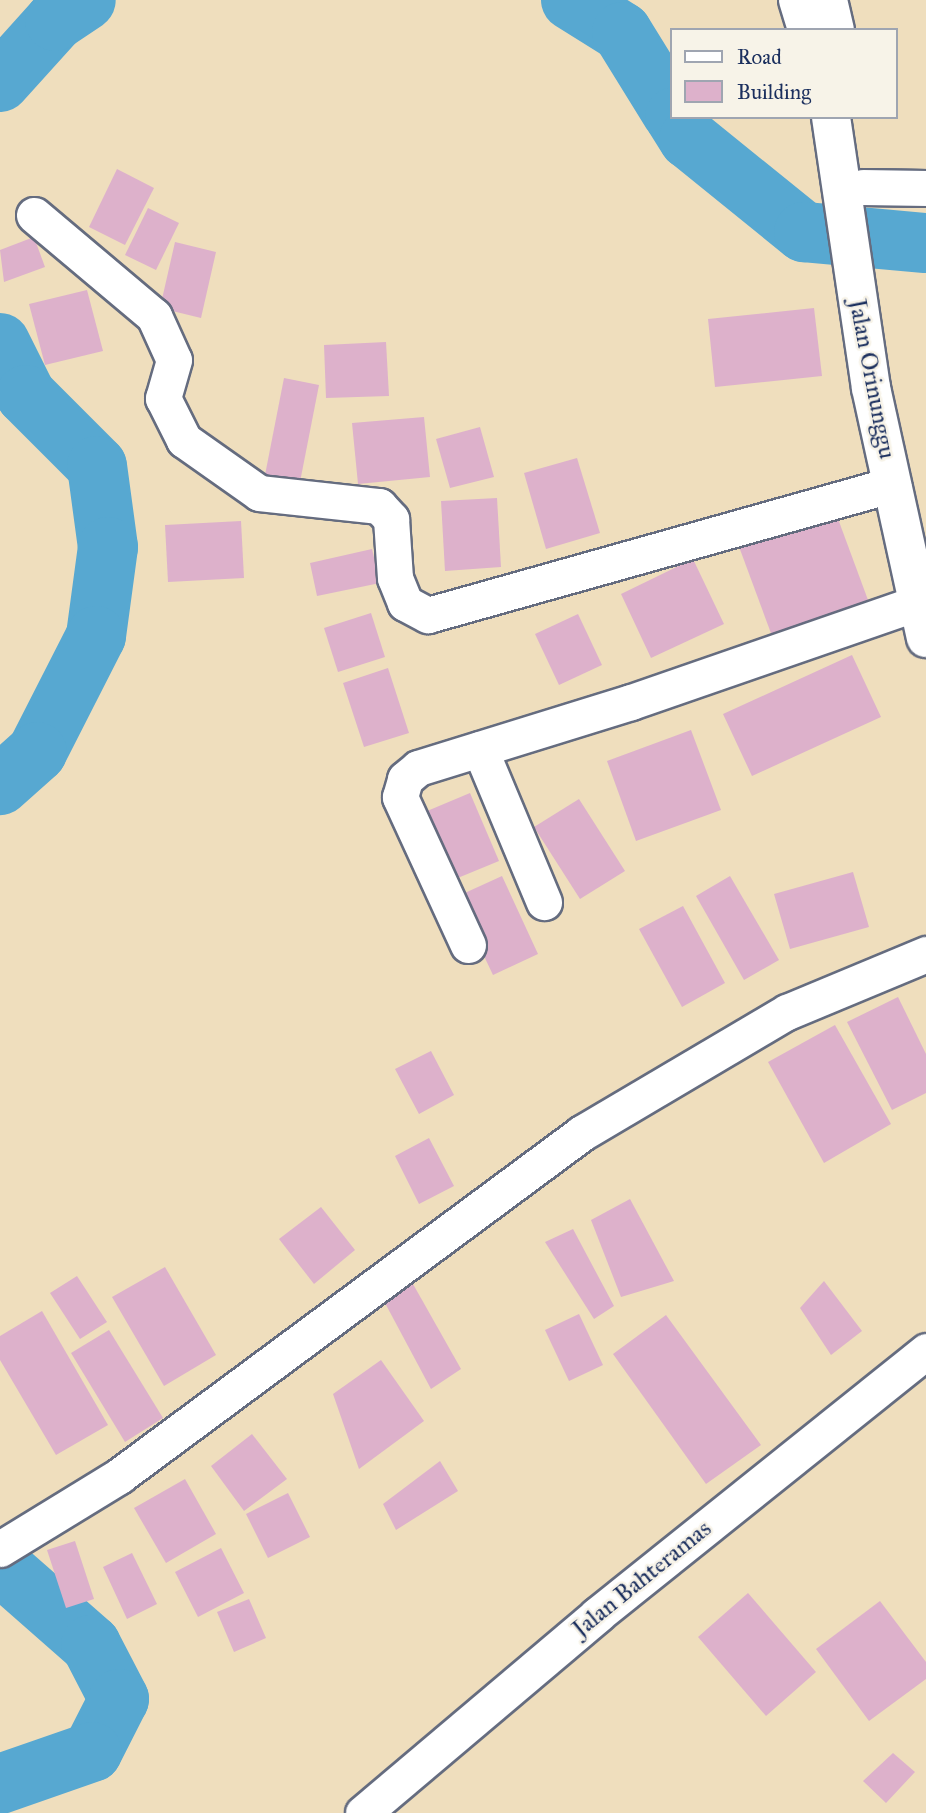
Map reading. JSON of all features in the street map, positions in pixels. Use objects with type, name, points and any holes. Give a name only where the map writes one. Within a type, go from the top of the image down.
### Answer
[{"type":"street","points":[[798,0],[806,28]]},
{"type":"street","points":[[828,0],[835,28]]},
{"type":"street","name":"Jalan Orinunggu","points":[[832,119],[858,205]]},
{"type":"street","name":"Jalan Orinunggu","points":[[854,119],[864,294],[892,484],[922,620]]},
{"type":"street","points":[[858,205],[926,188]]},
{"type":"street","points":[[34,215],[154,316],[174,360],[163,398],[184,440],[259,493],[379,506],[391,519],[395,578],[405,603],[428,615],[892,484]]},
{"type":"street","name":"Jalan Orinunggu","points":[[864,294],[926,526]]},
{"type":"street","points":[[468,945],[400,797],[404,779],[418,768],[922,620]]},
{"type":"street","points":[[480,749],[544,902]]},
{"type":"street","points":[[0,1549],[130,1468],[582,1133],[788,1012],[926,954]]},
{"type":"street","name":"Jalan Bahteramas","points":[[363,1813],[597,1615],[926,1351]]},
{"type":"building","points":[[117,169],[154,188],[125,245],[89,227]]},
{"type":"building","points":[[148,208],[179,223],[156,270],[125,255]]},
{"type":"building","points":[[34,237],[45,267],[4,282],[0,250]]},
{"type":"building","points":[[175,242],[216,252],[201,318],[160,308]]},
{"type":"building","points":[[87,290],[103,351],[45,365],[29,304]]},
{"type":"building","points":[[814,308],[822,376],[715,387],[708,319]]},
{"type":"building","points":[[386,342],[389,396],[326,398],[324,345]]},
{"type":"building","points":[[284,378],[319,385],[300,482],[265,475]]},
{"type":"building","points":[[424,417],[430,477],[358,484],[352,423]]},
{"type":"building","points":[[480,427],[494,477],[450,488],[436,439]]},
{"type":"building","points":[[577,458],[600,533],[546,549],[524,473]]},
{"type":"building","points":[[497,498],[501,567],[445,571],[441,501]]},
{"type":"building","points":[[834,508],[868,600],[772,636],[738,544]]},
{"type":"building","points":[[241,521],[244,578],[168,582],[165,525]]},
{"type":"building","points":[[372,549],[380,583],[317,596],[310,563]]},
{"type":"building","points":[[693,559],[724,624],[651,658],[621,594]]},
{"type":"building","points":[[371,613],[385,657],[338,672],[324,628]]},
{"type":"building","points":[[578,614],[602,665],[559,685],[535,634]]},
{"type":"building","points":[[852,655],[881,717],[752,776],[723,714]]},
{"type":"building","points":[[388,668],[409,733],[364,747],[343,683]]},
{"type":"building","points":[[691,730],[721,810],[636,841],[607,761]]},
{"type":"building","points":[[470,793],[499,861],[448,882],[420,814]]},
{"type":"building","points":[[579,799],[625,871],[580,899],[534,827]]},
{"type":"building","points":[[853,872],[869,927],[790,949],[774,894]]},
{"type":"building","points":[[502,876],[538,954],[493,975],[456,897]]},
{"type":"building","points":[[730,876],[779,960],[744,980],[696,896]]},
{"type":"building","points":[[683,906],[725,983],[682,1007],[639,929]]},
{"type":"building","points":[[898,997],[926,1054],[926,1093],[892,1110],[847,1022]]},
{"type":"building","points":[[835,1025],[891,1124],[824,1163],[768,1062]]},
{"type":"building","points":[[431,1051],[454,1095],[419,1114],[395,1069]]},
{"type":"building","points":[[429,1138],[454,1186],[419,1204],[395,1156]]},
{"type":"building","points":[[630,1199],[674,1281],[621,1297],[591,1220]]},
{"type":"building","points":[[321,1207],[355,1250],[314,1284],[279,1239]]},
{"type":"building","points":[[573,1229],[614,1306],[594,1319],[545,1242]]},
{"type":"building","points":[[165,1267],[216,1355],[164,1386],[112,1297]]},
{"type":"building","points":[[77,1276],[107,1322],[80,1339],[50,1293]]},
{"type":"building","points":[[824,1281],[862,1331],[831,1355],[800,1308]]},
{"type":"building","points":[[413,1284],[461,1369],[431,1389],[385,1303]]},
{"type":"building","points":[[42,1311],[108,1425],[56,1455],[0,1360],[0,1336]]},
{"type":"building","points":[[579,1314],[603,1365],[569,1381],[545,1330]]},
{"type":"building","points":[[666,1315],[761,1445],[706,1484],[613,1354]]},
{"type":"building","points":[[109,1330],[163,1418],[125,1442],[71,1353]]},
{"type":"building","points":[[381,1360],[424,1421],[359,1469],[333,1394]]},
{"type":"building","points":[[252,1434],[287,1479],[244,1511],[211,1466]]},
{"type":"building","points":[[440,1461],[458,1491],[396,1530],[383,1504]]},
{"type":"building","points":[[185,1479],[216,1534],[166,1563],[134,1508]]},
{"type":"building","points":[[288,1493],[310,1537],[268,1558],[246,1514]]},
{"type":"building","points":[[75,1541],[94,1599],[66,1608],[47,1550]]},
{"type":"building","points":[[221,1548],[244,1593],[198,1617],[175,1572]]},
{"type":"building","points":[[132,1553],[157,1604],[127,1619],[103,1567]]},
{"type":"building","points":[[748,1593],[816,1672],[766,1716],[698,1637]]},
{"type":"building","points":[[249,1599],[266,1638],[234,1652],[217,1612]]},
{"type":"building","points":[[880,1601],[926,1662],[926,1679],[869,1721],[816,1649]]},
{"type":"building","points":[[893,1753],[915,1772],[886,1803],[863,1781]]},
{"type":"waterway","points":[[0,82],[55,21],[86,0]]},
{"type":"waterway","points":[[571,0],[622,32],[670,110]]},
{"type":"waterway","points":[[676,119],[689,139],[804,232],[926,243]]},
{"type":"waterway","points":[[0,343],[26,395],[97,466],[108,547],[96,636],[37,752],[0,785]]},
{"type":"waterway","points":[[0,1565],[91,1645],[119,1699],[92,1752],[0,1784]]}]
